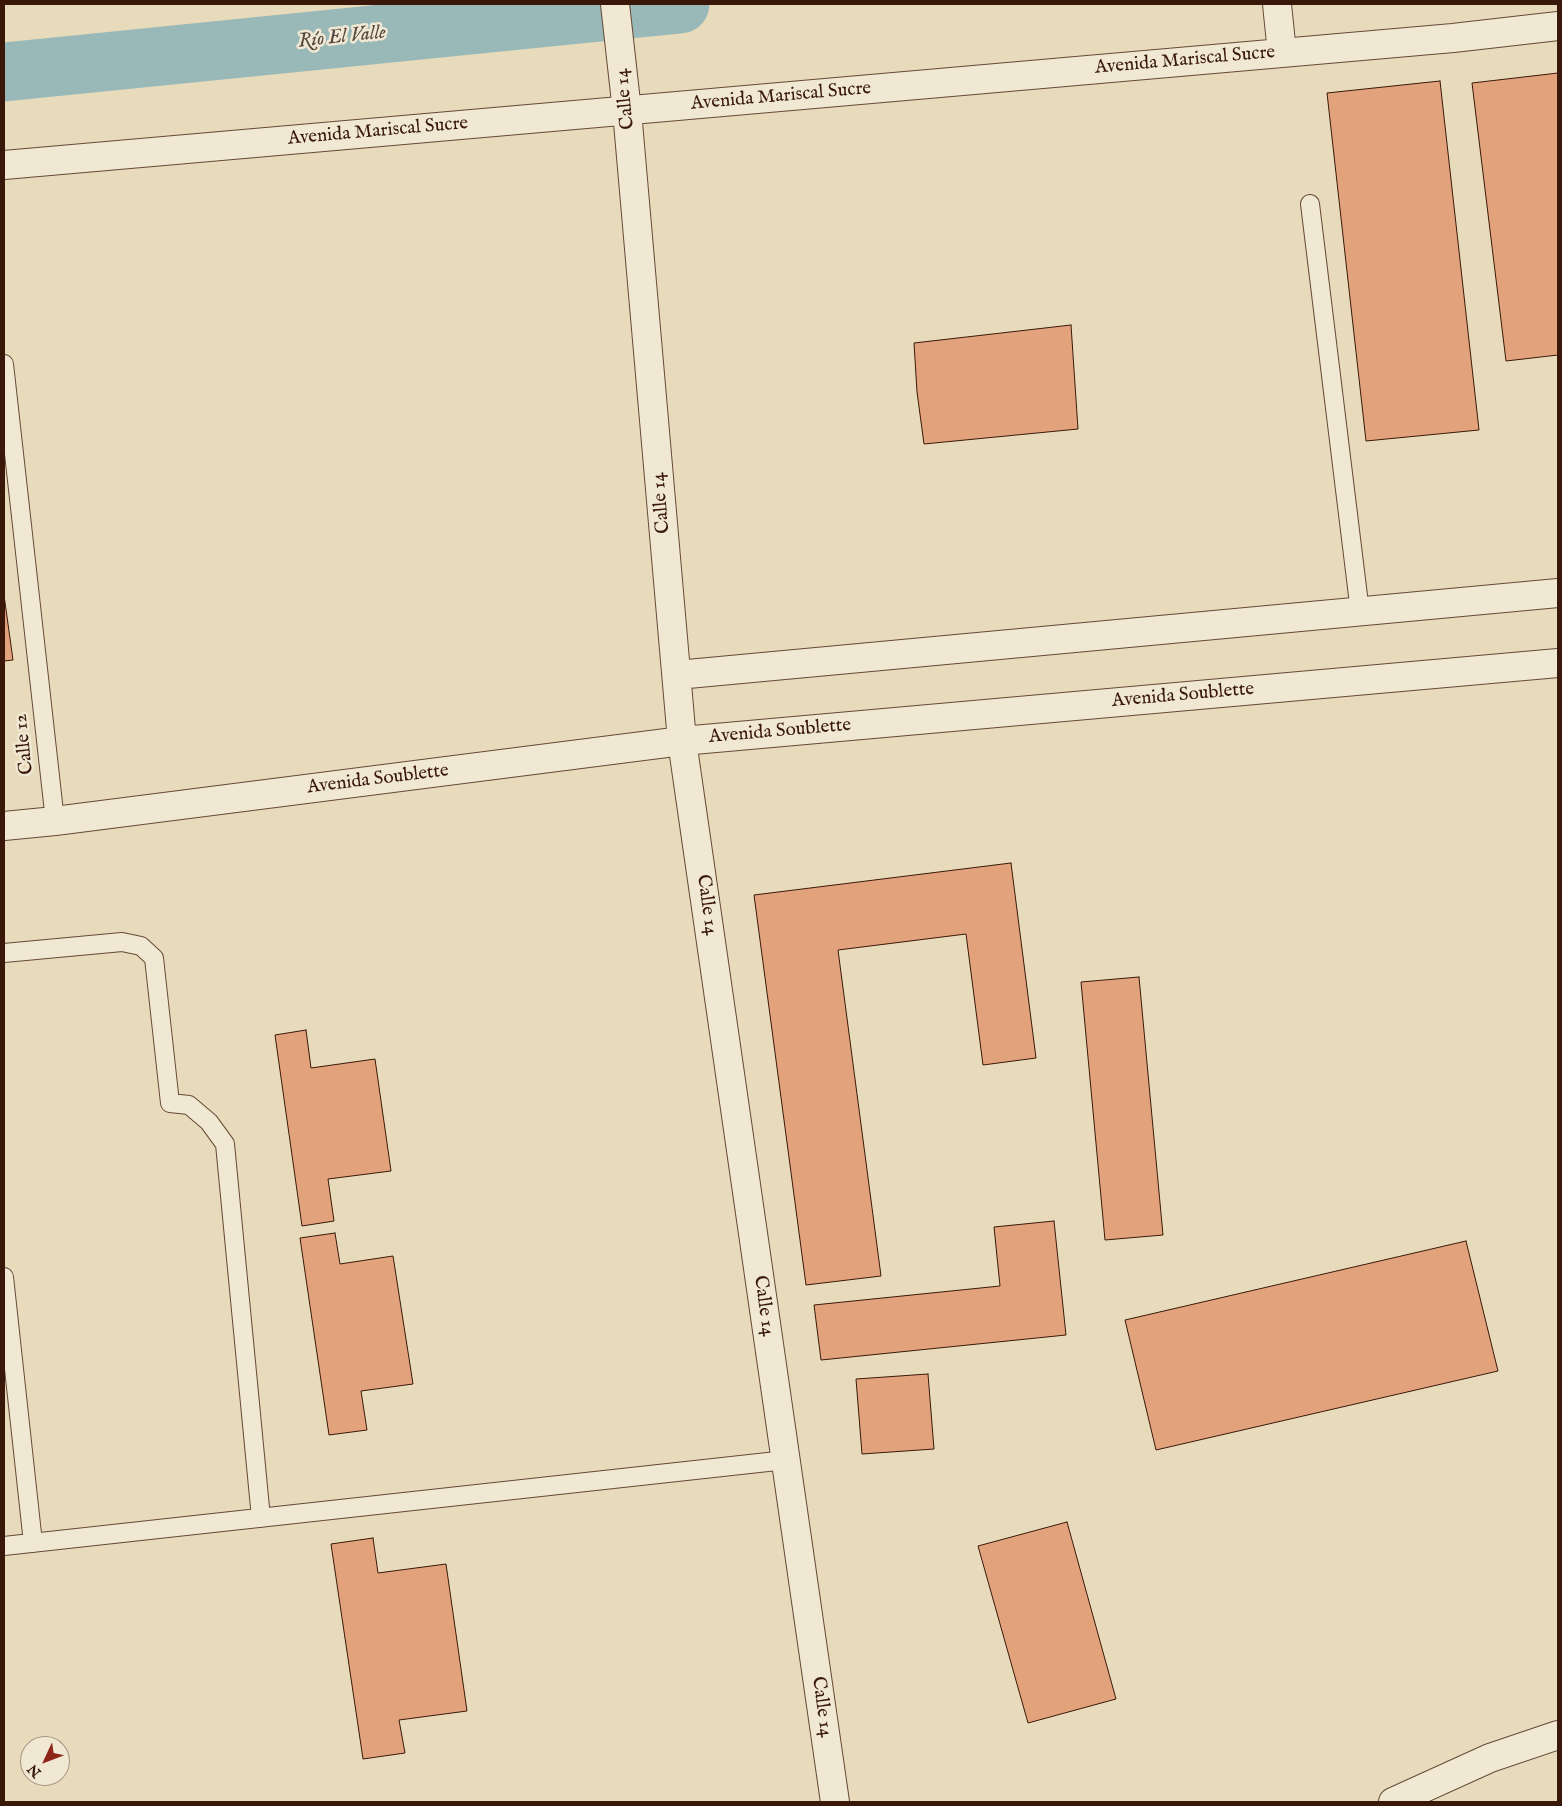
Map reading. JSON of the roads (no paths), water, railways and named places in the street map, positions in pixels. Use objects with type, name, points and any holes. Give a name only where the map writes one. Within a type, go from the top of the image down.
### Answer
[{"type":"street","name":"Calle 14","points":[[615,4],[627,109],[682,741],[835,1802]]},
{"type":"street","points":[[1278,4],[1282,51]]},
{"type":"street","name":"Avenida Mariscal Sucre","points":[[4,165],[1282,51],[1453,38],[1558,26]]},
{"type":"street","points":[[676,675],[1558,593]]},
{"type":"street","name":"Avenida Soublette","points":[[4,826],[55,822],[682,741],[1558,662]]},
{"type":"street","points":[[1392,1802],[1490,1758],[1558,1735]]},
{"type":"lane","points":[[1310,204],[1360,612]]},
{"type":"lane","name":"Calle 12","points":[[4,364],[55,822]]},
{"type":"lane","points":[[4,953],[122,942],[141,946],[154,958],[170,1103],[189,1105],[209,1122],[225,1144],[261,1518]]},
{"type":"lane","points":[[4,1277],[34,1543]]},
{"type":"lane","points":[[4,1546],[786,1460]]},
{"type":"waterway","name":"Río El Valle","points":[[4,72],[680,4]]}]
